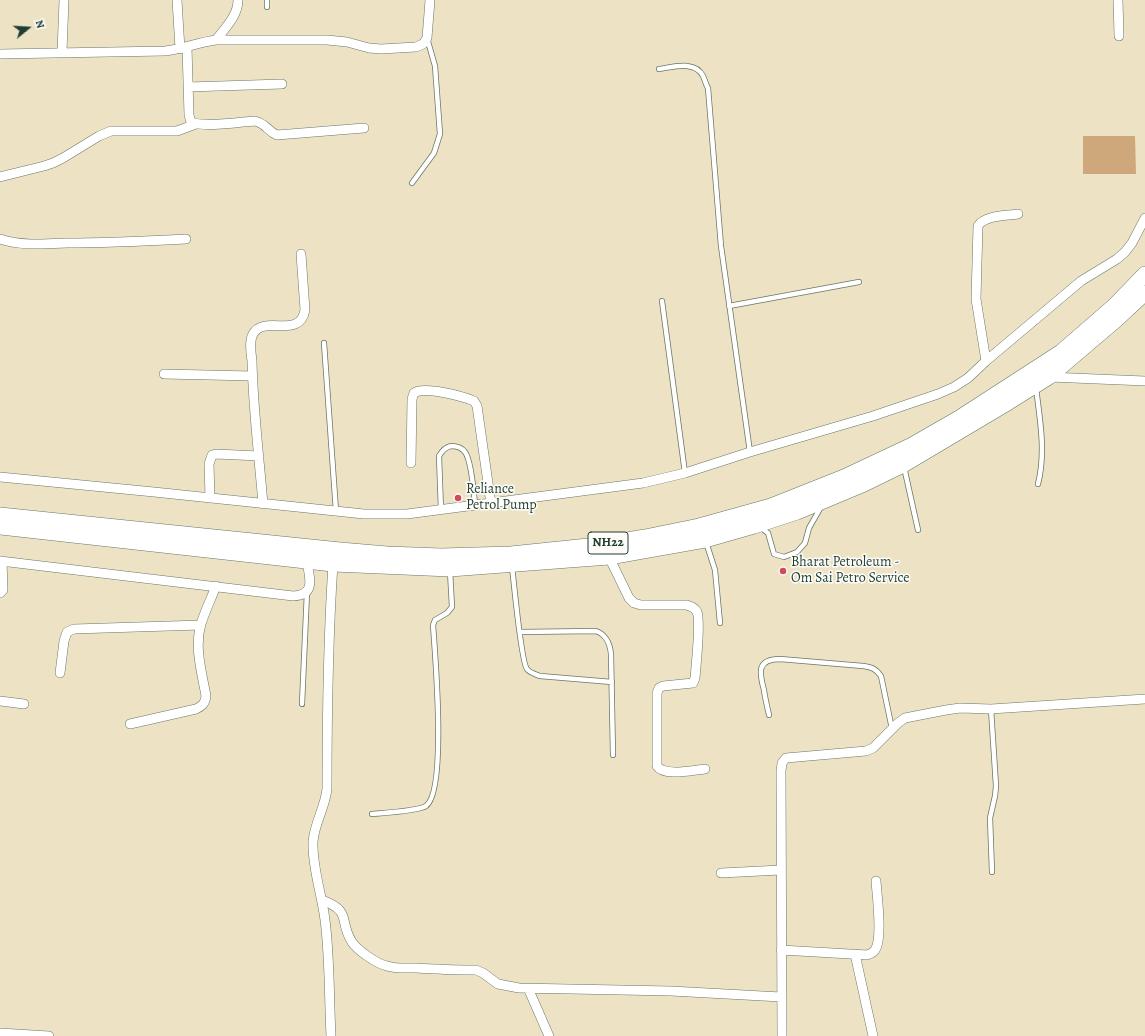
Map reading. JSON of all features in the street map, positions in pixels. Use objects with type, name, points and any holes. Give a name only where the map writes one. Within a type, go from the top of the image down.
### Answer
[{"type":"highway","name":"NH22","points":[[0,515],[340,550],[387,554],[441,556],[511,554],[598,545],[699,526],[771,506],[844,476],[912,445],[959,418],[1061,352],[1114,306],[1145,274]]},
{"type":"highway","name":"NH22","points":[[0,527],[332,564],[450,569],[609,557],[706,540],[758,525],[825,500],[864,484],[903,465],[1049,377],[1116,320],[1145,293]]},
{"type":"street","points":[[62,52],[64,0]]},
{"type":"street","points":[[177,0],[188,87],[189,115],[191,122],[196,124]]},
{"type":"street","points":[[216,40],[235,14],[238,0]]},
{"type":"street","points":[[0,54],[165,51],[216,40],[327,40],[347,42],[369,48],[381,49],[416,47],[423,44],[427,38],[430,0]]},
{"type":"street","points":[[1118,0],[1119,36]]},
{"type":"street","points":[[188,87],[282,84]]},
{"type":"street","points":[[0,177],[53,163],[99,136],[112,131],[177,131],[196,124],[256,121],[263,123],[272,133],[277,136],[364,128]]},
{"type":"street","points":[[986,361],[976,300],[978,226],[986,219],[1018,214]]},
{"type":"street","points":[[0,477],[381,515],[407,514],[476,506],[643,483],[685,473],[750,452],[873,416],[954,387],[968,378],[1081,281],[1118,259],[1126,252],[1145,218]]},
{"type":"street","points":[[0,239],[8,242],[25,244],[103,243],[186,239]]},
{"type":"street","points":[[262,504],[252,376],[251,343],[253,334],[257,329],[264,326],[295,324],[301,322],[305,310],[301,254]]},
{"type":"street","points":[[164,374],[252,376]]},
{"type":"street","points":[[1049,377],[1145,381]]},
{"type":"street","points":[[411,463],[412,399],[414,393],[418,390],[425,390],[462,397],[474,401],[477,406],[491,504]]},
{"type":"street","points":[[210,498],[209,464],[212,455],[259,456]]},
{"type":"street","points":[[609,557],[629,598],[634,603],[641,605],[687,605],[694,607],[697,612],[695,678],[693,683],[663,686],[659,688],[657,693],[657,766],[660,769],[669,772],[705,769]]},
{"type":"street","points":[[0,593],[3,590],[1,561],[301,596],[307,592],[311,586],[307,561]]},
{"type":"street","points":[[330,1036],[328,945],[313,842],[326,799],[327,789],[327,706],[332,564]]},
{"type":"street","points":[[130,724],[202,706],[206,696],[198,645],[201,625],[216,586]]},
{"type":"street","points":[[60,673],[64,641],[68,632],[74,629],[201,625]]},
{"type":"street","points":[[782,1036],[781,771],[782,763],[786,758],[866,751],[873,748],[892,728],[905,718],[946,710],[960,708],[991,709],[1145,699]]},
{"type":"street","points":[[0,701],[24,704]]},
{"type":"street","points":[[721,873],[781,870]]},
{"type":"street","points":[[781,950],[867,955],[872,953],[876,950],[879,934],[876,881]]},
{"type":"street","points":[[322,900],[332,904],[342,912],[348,934],[357,947],[379,963],[386,966],[400,968],[476,970],[483,973],[498,984],[519,988],[671,991],[782,997]]},
{"type":"street","points":[[855,954],[873,1036]]},
{"type":"street","points":[[528,988],[549,1036]]},
{"type":"street","points":[[0,1033],[49,1036]]},
{"type":"lane","points":[[267,0],[267,7]]},
{"type":"lane","points":[[412,183],[434,152],[440,134],[435,66],[427,38]]},
{"type":"lane","points":[[659,69],[683,66],[694,67],[703,75],[708,88],[721,246],[750,452]]},
{"type":"lane","points":[[729,306],[859,282]]},
{"type":"lane","points":[[662,302],[685,473]]},
{"type":"lane","points":[[324,343],[336,511]]},
{"type":"lane","points":[[1036,384],[1043,448],[1042,468],[1038,484]]},
{"type":"lane","points":[[441,510],[439,456],[441,451],[451,446],[458,447],[465,452],[469,460],[476,506]]},
{"type":"lane","points":[[903,465],[918,530]]},
{"type":"lane","points":[[758,525],[768,533],[774,554],[784,557],[797,552],[806,543],[809,528],[825,500]]},
{"type":"lane","points":[[706,540],[715,570],[720,623]]},
{"type":"lane","points":[[512,565],[526,668],[531,673],[540,676],[612,682]]},
{"type":"lane","points":[[372,814],[425,806],[430,801],[434,793],[438,750],[438,714],[434,625],[435,620],[447,613],[452,607],[450,569]]},
{"type":"lane","points":[[302,704],[307,592]]},
{"type":"lane","points":[[520,632],[589,630],[602,633],[608,640],[610,647],[612,682],[613,755]]},
{"type":"lane","points":[[769,715],[760,674],[761,667],[766,662],[772,659],[780,659],[863,666],[872,667],[878,671],[881,676],[892,728]]},
{"type":"lane","points":[[991,709],[996,786],[990,818],[992,872]]},
{"type":"building","points":[[1083,136],[1135,136],[1136,174],[1083,174]]},
{"type":"place","name":"Reliance Petrol Pump","points":[[458,498]]},
{"type":"place","name":"Bharat Petroleum - Om Sai Petro Service","points":[[783,571]]}]
